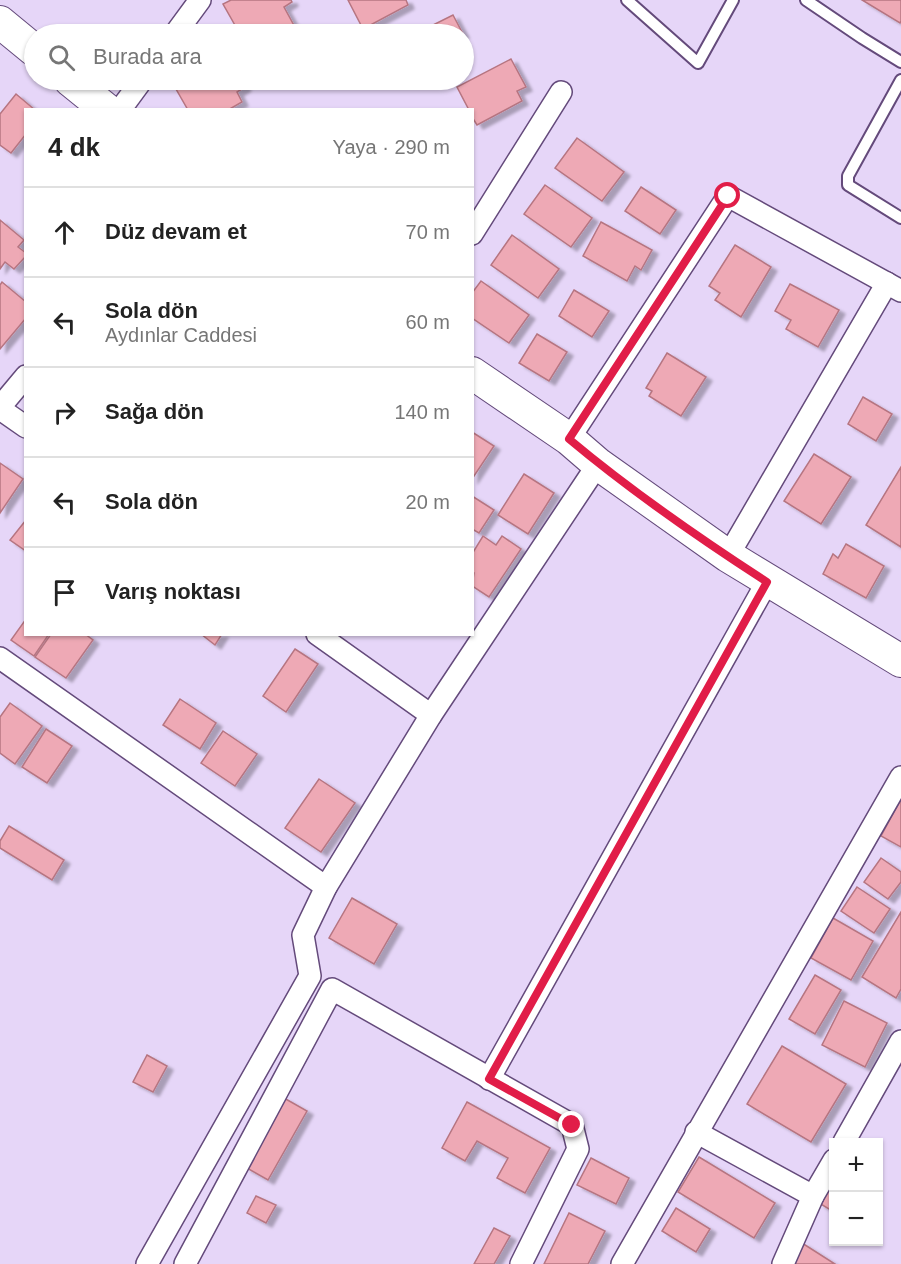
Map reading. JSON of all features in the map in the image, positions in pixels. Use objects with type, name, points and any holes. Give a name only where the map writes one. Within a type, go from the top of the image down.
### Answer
[{"type":"street","points":[[182,24],[200,0]]},
{"type":"street","points":[[0,22],[24,42]]},
{"type":"street","points":[[82,90],[105,108]]},
{"type":"street","points":[[121,108],[135,90]]},
{"type":"street","points":[[474,231],[561,92]]},
{"type":"street","points":[[569,439],[728,196],[894,287],[728,556]]},
{"type":"street","points":[[474,374],[569,439],[598,464],[767,582],[900,657]]},
{"type":"street","points":[[24,378],[0,408],[24,426]]},
{"type":"street","points":[[147,1264],[310,976],[303,935],[326,887],[431,715],[598,464]]},
{"type":"street","points":[[489,1079],[767,582]]},
{"type":"street","points":[[320,636],[431,715]]},
{"type":"street","points":[[0,657],[326,887]]},
{"type":"street","points":[[622,1264],[901,777]]},
{"type":"street","points":[[185,1264],[332,989],[572,1125],[578,1149],[521,1264]]},
{"type":"street","points":[[847,1138],[901,1041]]},
{"type":"street","points":[[696,1132],[813,1196]]},
{"type":"street","points":[[783,1264],[813,1196],[829,1169]]},
{"type":"lane","points":[[627,0],[698,63],[733,0]]},
{"type":"lane","points":[[806,0],[901,62]]},
{"type":"lane","points":[[901,80],[851,167],[848,184],[901,218]]},
{"type":"building","points":[[231,0],[291,0],[292,2],[284,7],[293,24],[234,24],[223,4]]},
{"type":"building","points":[[348,0],[406,0],[408,5],[372,24],[360,24]]},
{"type":"building","points":[[862,0],[901,0],[900,23]]},
{"type":"building","points":[[453,15],[458,24],[435,24]]},
{"type":"building","points":[[511,59],[526,87],[517,91],[522,101],[477,125],[474,120],[474,108],[468,108],[459,90],[474,90],[474,78]]},
{"type":"building","points":[[177,90],[240,90],[237,92],[242,102],[232,108],[187,108]]},
{"type":"building","points":[[16,94],[33,108],[24,108],[24,137],[11,153],[0,145],[0,114]]},
{"type":"building","points":[[577,138],[624,172],[602,201],[555,168]]},
{"type":"building","points":[[545,185],[592,218],[571,247],[524,214]]},
{"type":"building","points":[[641,187],[676,210],[660,234],[625,211]]},
{"type":"building","points":[[0,220],[24,240],[18,247],[24,252],[24,258],[14,269],[5,262],[0,269]]},
{"type":"building","points":[[601,222],[652,250],[641,270],[635,266],[627,281],[583,256]]},
{"type":"building","points":[[512,235],[559,269],[538,298],[491,265]]},
{"type":"building","points":[[735,245],[771,267],[741,317],[715,300],[720,293],[709,286]]},
{"type":"building","points":[[481,281],[529,315],[509,343],[474,319],[474,290]]},
{"type":"building","points":[[2,282],[24,300],[24,320],[0,349],[0,285]]},
{"type":"building","points":[[790,284],[839,310],[818,347],[786,329],[791,320],[775,311]]},
{"type":"building","points":[[574,290],[609,311],[592,337],[559,316]]},
{"type":"building","points":[[537,334],[567,352],[549,381],[519,363]]},
{"type":"building","points":[[667,353],[706,377],[681,416],[649,396],[652,391],[646,388]]},
{"type":"building","points":[[863,397],[892,414],[876,441],[848,424]]},
{"type":"building","points":[[474,433],[494,446],[474,476]]},
{"type":"building","points":[[814,454],[851,477],[821,524],[784,501]]},
{"type":"building","points":[[0,463],[23,479],[0,513]]},
{"type":"building","points":[[901,467],[901,547],[866,525]]},
{"type":"building","points":[[524,474],[554,493],[528,534],[498,515]]},
{"type":"building","points":[[474,497],[494,510],[479,533],[474,530]]},
{"type":"building","points":[[24,522],[24,550],[10,540]]},
{"type":"building","points":[[483,536],[496,545],[502,536],[521,549],[489,597],[474,587],[474,551]]},
{"type":"building","points":[[846,544],[884,566],[866,598],[823,574],[833,554],[838,558]]},
{"type":"building","points":[[24,622],[24,636],[48,636],[34,656],[11,640]]},
{"type":"building","points":[[50,636],[88,636],[93,640],[66,678],[35,657]]},
{"type":"building","points":[[204,636],[221,636],[215,645]]},
{"type":"building","points":[[295,649],[318,664],[286,712],[263,696]]},
{"type":"building","points":[[180,699],[216,723],[200,749],[163,725]]},
{"type":"building","points":[[10,703],[42,726],[15,764],[0,753],[0,717]]},
{"type":"building","points":[[46,729],[72,746],[47,783],[22,767]]},
{"type":"building","points":[[223,731],[257,754],[235,786],[201,763]]},
{"type":"building","points":[[319,779],[355,803],[321,852],[285,828]]},
{"type":"building","points":[[901,799],[901,847],[881,836]]},
{"type":"building","points":[[9,826],[64,860],[52,880],[0,848],[0,841]]},
{"type":"building","points":[[881,858],[901,872],[901,882],[888,899],[864,882]]},
{"type":"building","points":[[857,887],[890,909],[874,933],[841,911]]},
{"type":"building","points":[[352,898],[397,924],[374,964],[329,938]]},
{"type":"building","points":[[901,912],[901,989],[896,998],[862,977]]},
{"type":"building","points":[[833,918],[873,941],[851,980],[811,958]]},
{"type":"building","points":[[815,975],[841,990],[815,1034],[789,1019]]},
{"type":"building","points":[[844,1001],[887,1023],[865,1067],[822,1045]]},
{"type":"building","points":[[782,1046],[846,1084],[811,1142],[747,1104]]},
{"type":"building","points":[[147,1055],[167,1066],[153,1092],[133,1082]]},
{"type":"building","points":[[284,1098],[307,1111],[268,1180],[245,1167]]},
{"type":"building","points":[[467,1102],[550,1148],[525,1193],[497,1178],[508,1158],[477,1141],[465,1161],[442,1148]]},
{"type":"building","points":[[699,1157],[775,1203],[754,1238],[678,1192]]},
{"type":"building","points":[[591,1158],[629,1178],[616,1204],[577,1185]]},
{"type":"building","points":[[829,1187],[829,1209],[819,1203]]},
{"type":"building","points":[[256,1196],[276,1205],[266,1223],[247,1213]]},
{"type":"building","points":[[676,1208],[710,1229],[696,1252],[662,1231]]},
{"type":"building","points":[[569,1213],[605,1231],[588,1264],[544,1264]]},
{"type":"building","points":[[494,1228],[510,1236],[494,1264],[474,1264]]},
{"type":"building","points":[[802,1243],[835,1264],[789,1264]]},
{"type":"route","points":[[572,1125],[489,1079],[767,582],[598,464],[569,439],[728,196]]}]
